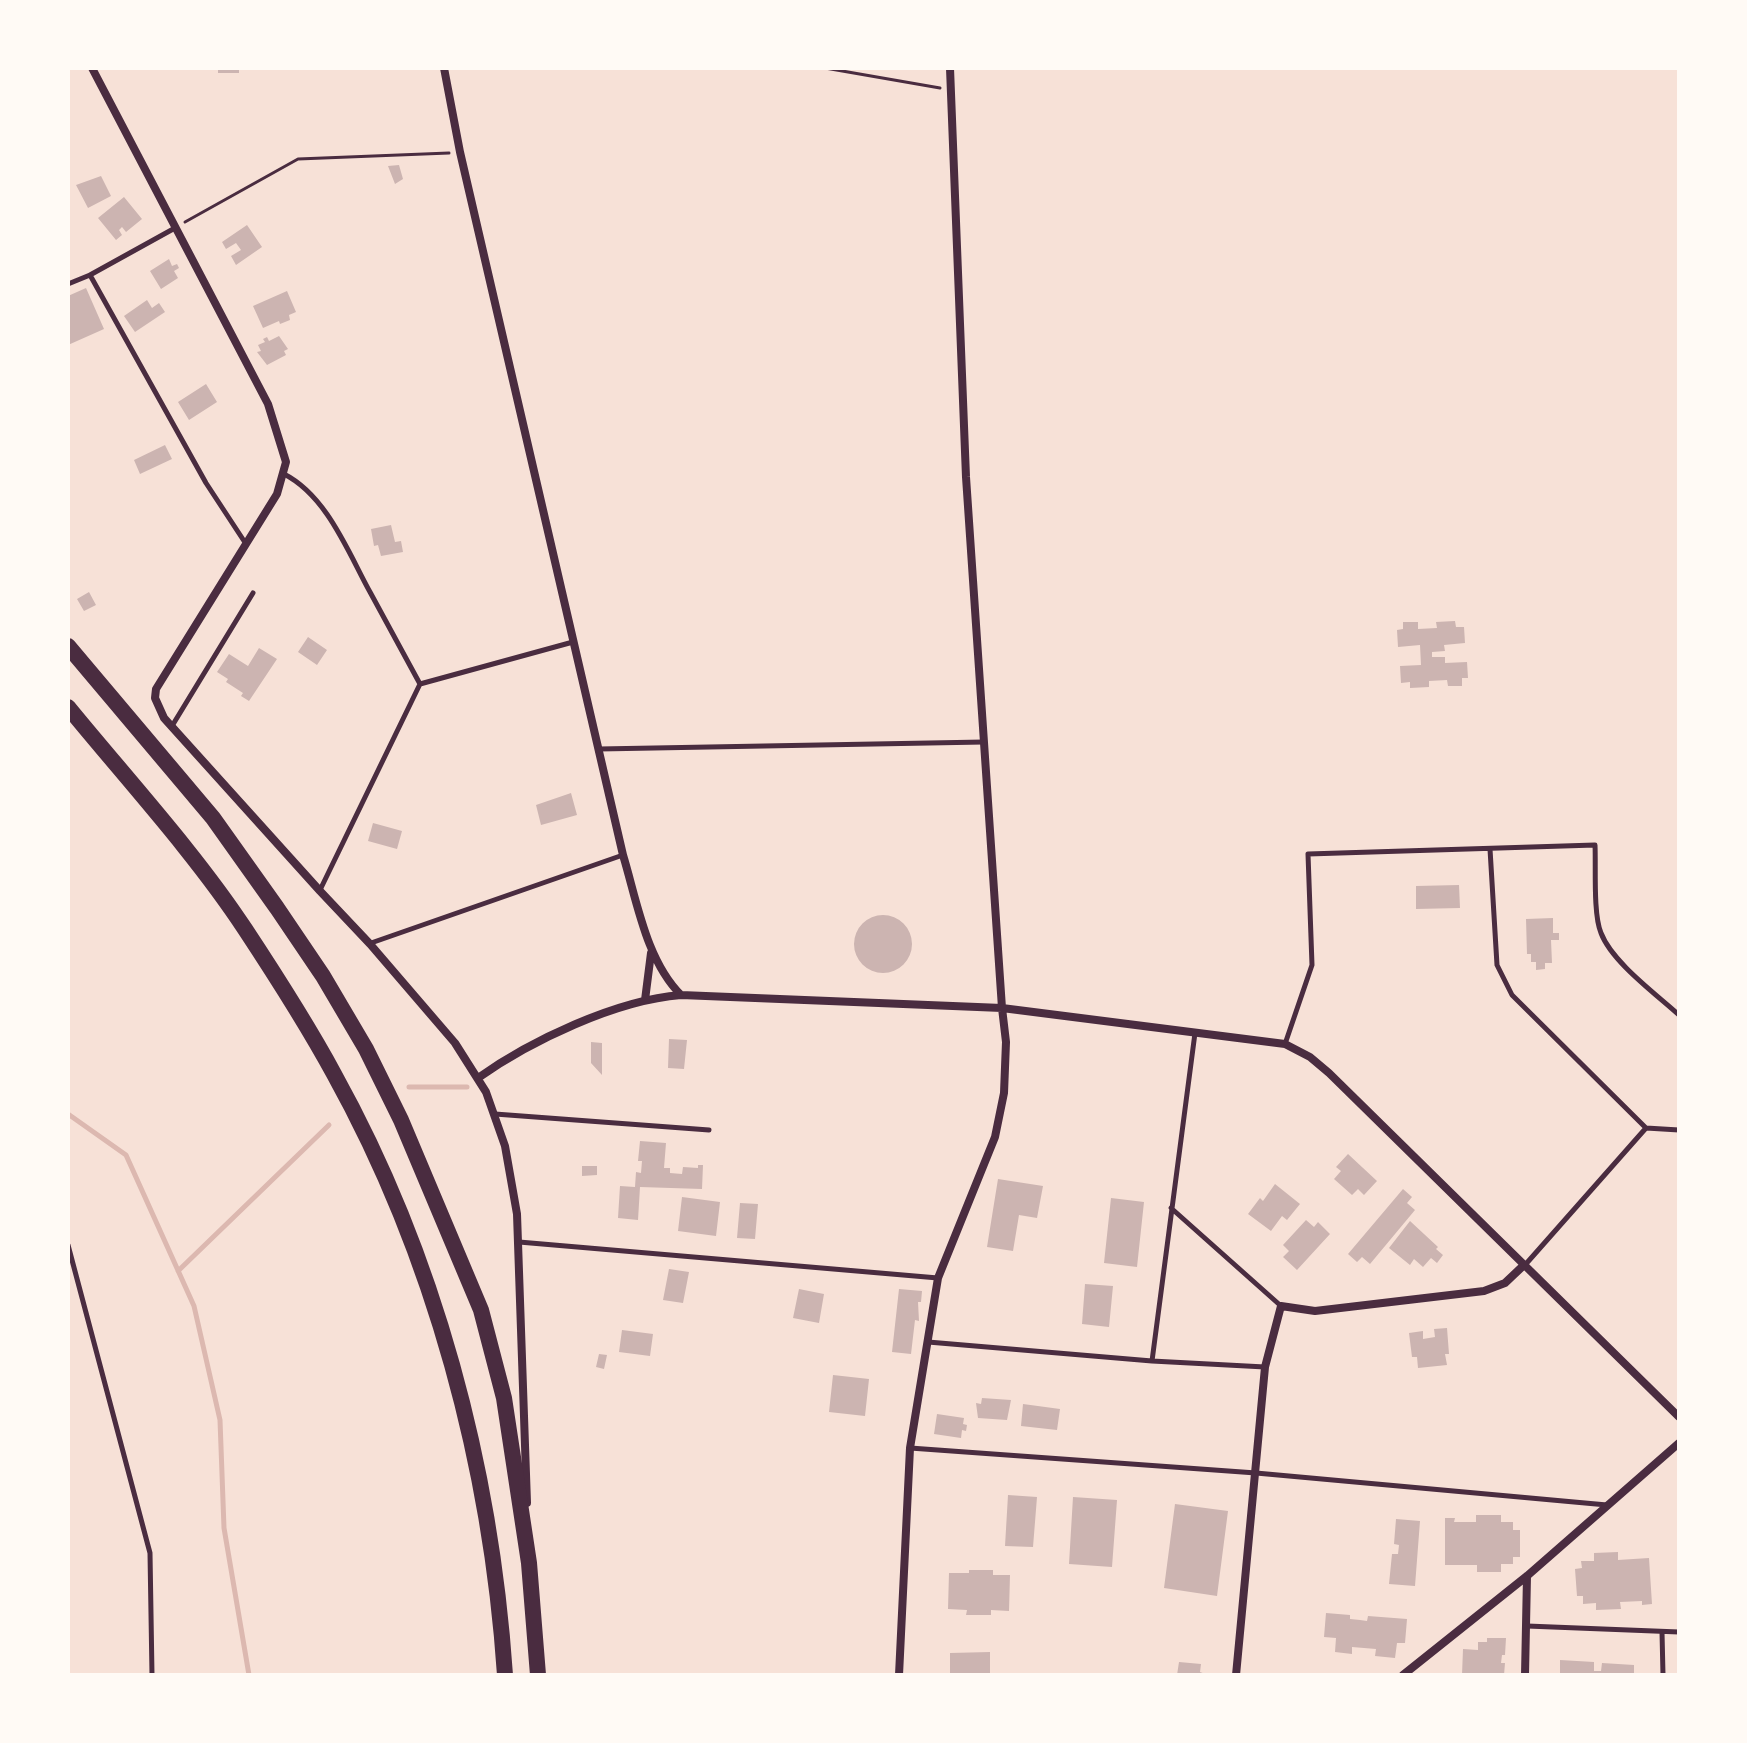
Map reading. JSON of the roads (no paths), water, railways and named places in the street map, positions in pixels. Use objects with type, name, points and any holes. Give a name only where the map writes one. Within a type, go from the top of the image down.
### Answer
[{"type":"highway","points":[[68,646],[213,818],[277,908],[323,976],[394,1106],[481,1310],[504,1398],[529,1563],[538,1675]]},
{"type":"highway","points":[[68,707],[244,927],[334,1073],[374,1152],[441,1329],[463,1412],[484,1505],[498,1588],[505,1675]]},
{"type":"street","points":[[92,68],[268,404],[284,452],[284,474],[277,494],[156,689],[155,698],[172,726],[370,944],[455,1043],[486,1092],[505,1146],[519,1242],[529,1563]]},
{"type":"street","points":[[444,68],[460,152],[623,855],[652,948],[670,985],[681,995]]},
{"type":"street","points":[[899,1675],[910,1448],[927,1342],[938,1278],[995,1137],[1004,1093],[1006,1042],[966,477],[950,68]]},
{"type":"street","points":[[645,1000],[652,948]]},
{"type":"street","points":[[478,1078],[536,1041],[645,1000],[681,995],[1002,1008],[1285,1044],[1310,1057],[1329,1073],[1679,1417]]},
{"type":"street","points":[[1236,1675],[1265,1367],[1281,1306],[1315,1311],[1484,1291],[1505,1283],[1524,1265]]},
{"type":"street","points":[[1403,1675],[1527,1576],[1679,1443]]},
{"type":"street","points":[[1525,1675],[1527,1576]]},
{"type":"lane","points":[[68,284],[175,228]]},
{"type":"lane","points":[[90,275],[206,483],[246,544]]},
{"type":"lane","points":[[284,474],[309,493],[335,529],[420,684]]},
{"type":"lane","points":[[172,726],[253,593]]},
{"type":"lane","points":[[320,891],[420,684],[573,642]]},
{"type":"lane","points":[[598,749],[984,742]]},
{"type":"lane","points":[[1285,1044],[1312,965],[1308,854],[1595,845],[1599,931],[1620,961],[1679,1015]]},
{"type":"lane","points":[[1490,849],[1497,965],[1503,982],[1512,995],[1646,1128],[1679,1130]]},
{"type":"lane","points":[[370,944],[623,855]]},
{"type":"lane","points":[[1152,1361],[1195,1031]]},
{"type":"lane","points":[[494,1114],[709,1130]]},
{"type":"lane","points":[[1524,1265],[1646,1128]]},
{"type":"lane","points":[[1171,1207],[1281,1306]]},
{"type":"lane","points":[[519,1242],[938,1278]]},
{"type":"lane","points":[[68,1245],[150,1553],[152,1675]]},
{"type":"lane","points":[[927,1342],[1265,1367]]},
{"type":"lane","points":[[910,1448],[1256,1473],[1608,1505]]},
{"type":"lane","points":[[1526,1626],[1679,1632]]},
{"type":"lane","points":[[1661,1632],[1663,1675]]},
{"type":"waterway","points":[[409,1087],[467,1087]]},
{"type":"waterway","points":[[68,1114],[126,1155],[194,1306],[220,1420],[224,1528],[249,1675]]},
{"type":"waterway","points":[[178,1271],[329,1125]]}]
